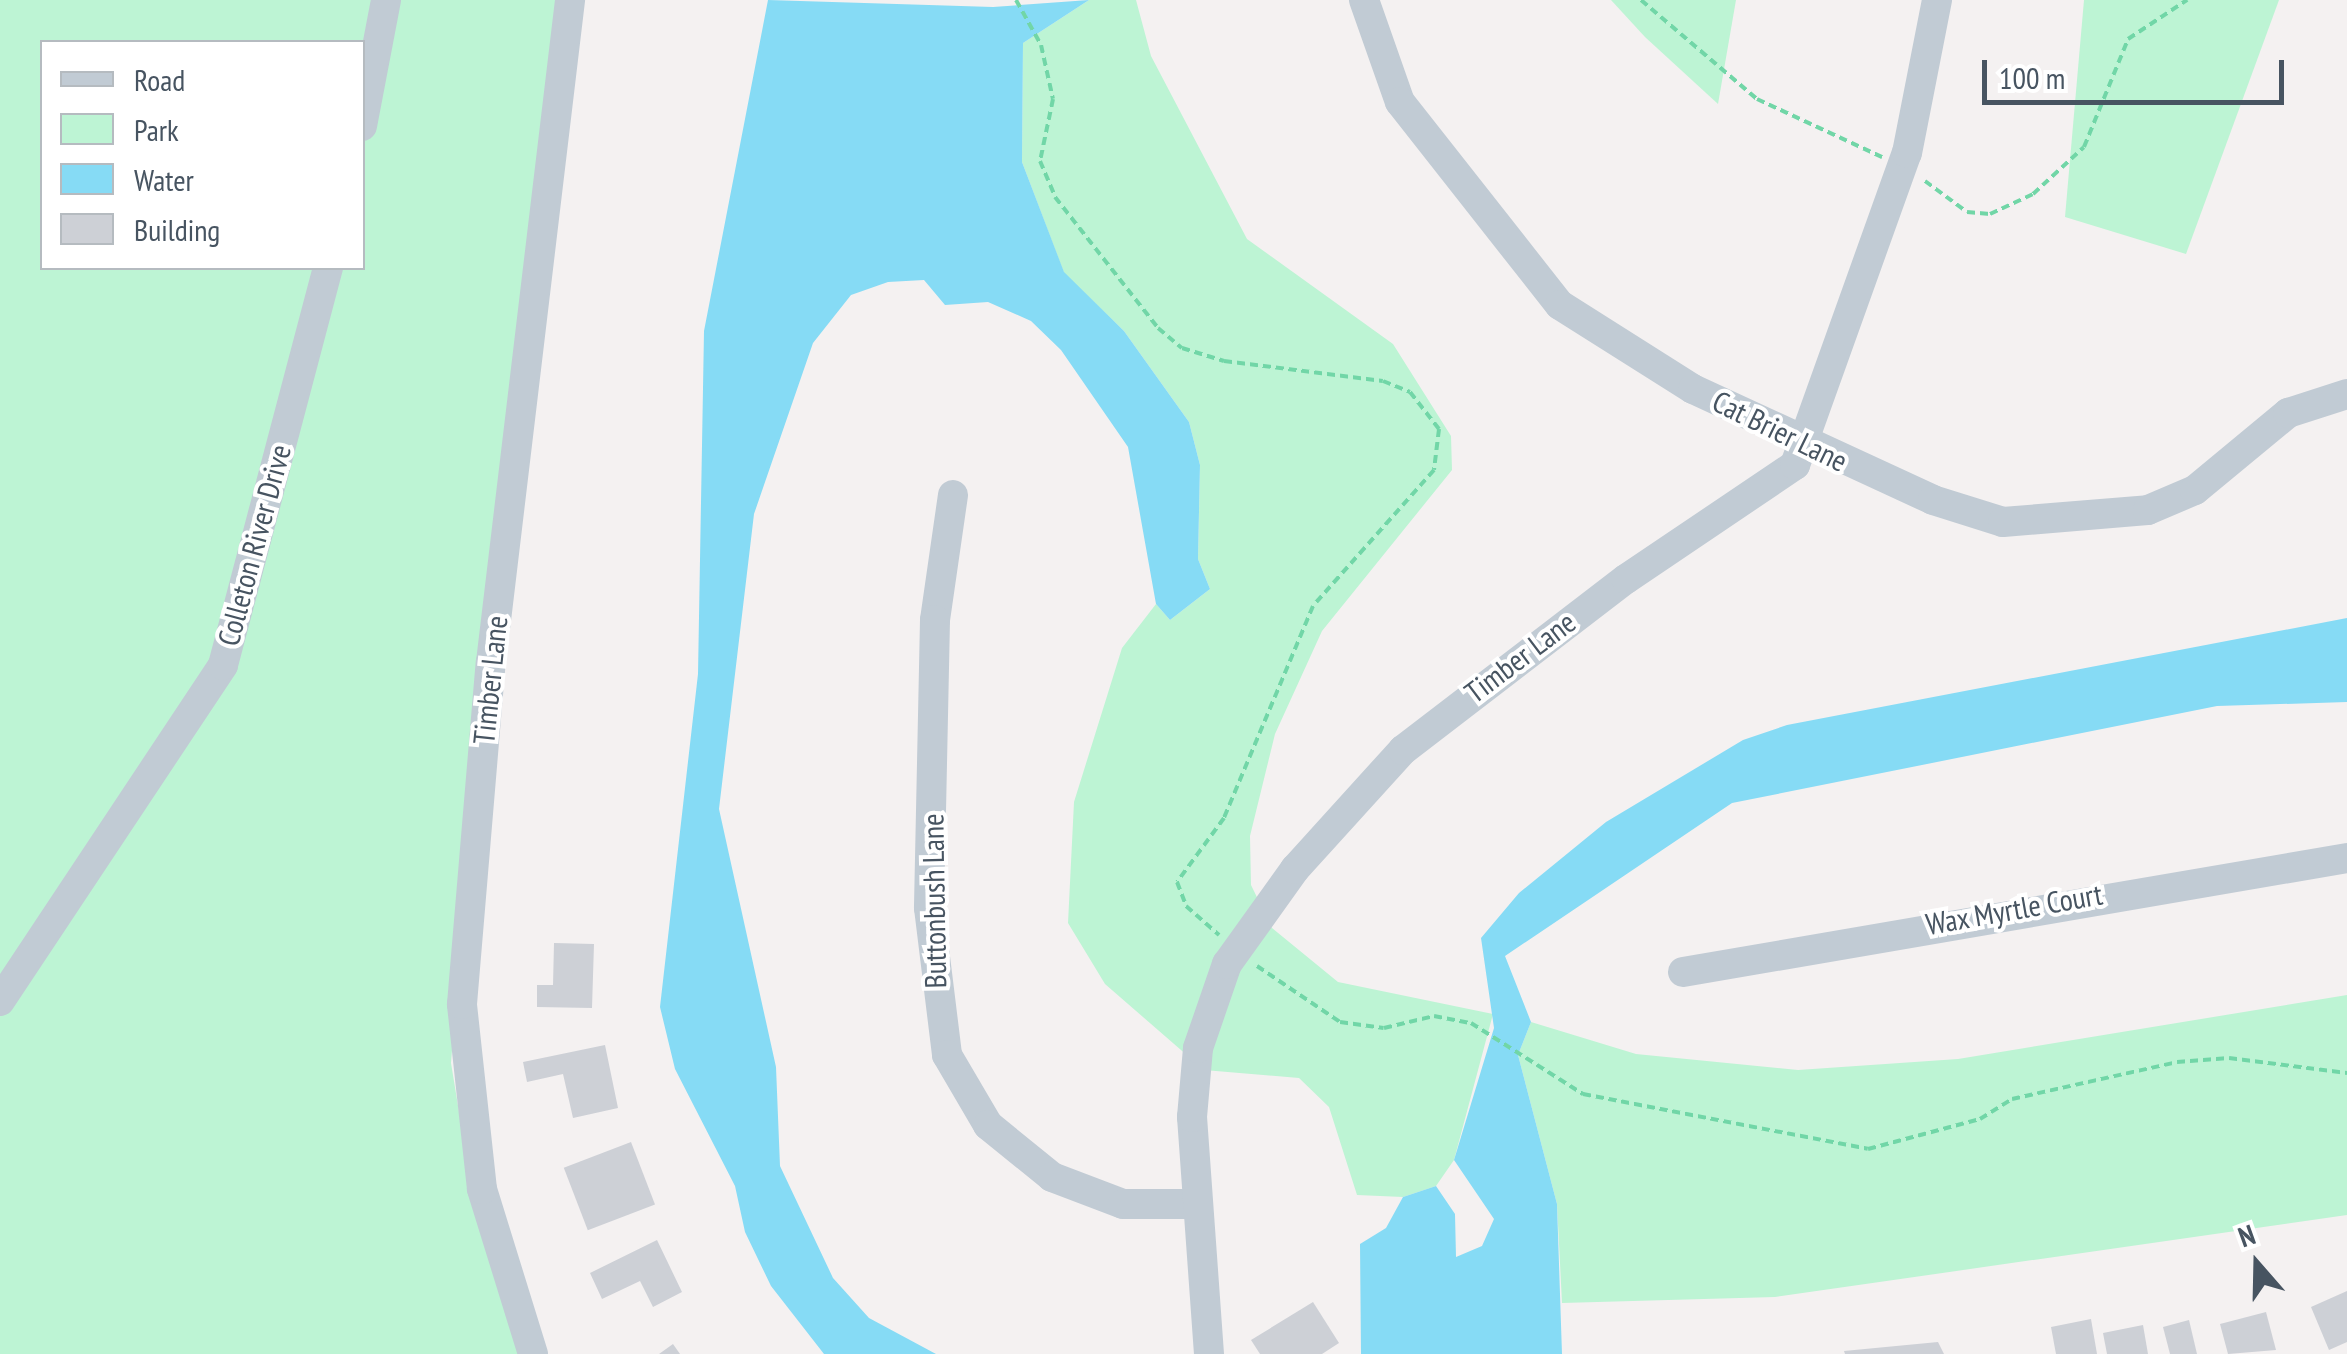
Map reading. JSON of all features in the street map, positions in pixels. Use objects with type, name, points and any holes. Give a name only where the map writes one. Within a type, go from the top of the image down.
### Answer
[{"type":"street","points":[[365,110],[386,0]]},
{"type":"street","name":"Timber Lane","points":[[533,1354],[482,1189],[462,1004],[491,662],[570,0]]},
{"type":"street","name":"Cat Brier Lane","points":[[1364,0],[1400,102],[1540,286],[1633,357],[1801,444],[1988,520],[2080,518],[2172,504],[2270,424],[2347,394]]},
{"type":"street","name":"Timber Lane","points":[[1209,1354],[1194,1204],[1198,1048],[1237,950],[1295,868],[1403,750],[1626,578],[1783,476],[1801,444],[1907,153],[1937,0]]},
{"type":"street","name":"Colleton River Drive","points":[[0,1001],[222,665],[327,270]]},
{"type":"street","name":"Buttonbush Lane","points":[[954,495],[935,620],[930,908],[948,1056],[988,1125],[1052,1177],[1123,1204],[1194,1204]]},
{"type":"street","name":"Wax Myrtle Court","points":[[1682,972],[2347,858]]},
{"type":"path","points":[[1016,0],[1041,45],[1053,99],[1040,162],[1055,197],[1158,328],[1182,348],[1224,361],[1383,381],[1410,392],[1438,430],[1434,470],[1313,606],[1224,818],[1176,882],[1186,906],[1237,950],[1340,1022],[1384,1028],[1434,1016],[1483,1029],[1528,1052],[1583,1094],[1868,1150],[1980,1119],[2012,1099],[2178,1062],[2230,1058],[2347,1073]]},
{"type":"green space","points":[[0,0],[561,0],[487,613],[451,1063],[472,1191],[521,1354],[0,1354]]},
{"type":"green space","points":[[1089,0],[1136,0],[1151,56],[1247,239],[1393,344],[1451,436],[1452,470],[1322,631],[1275,734],[1250,836],[1251,885],[1272,928],[1338,982],[1493,1014],[1454,1160],[1436,1186],[1403,1197],[1357,1195],[1329,1107],[1299,1078],[1204,1070],[1105,984],[1068,923],[1074,802],[1122,648],[1156,604],[1170,620],[1210,589],[1198,559],[1200,465],[1189,422],[1124,331],[1064,273],[1022,162],[1023,43]]},
{"type":"green space","points":[[1611,0],[1736,0],[1718,104],[1645,37]]},
{"type":"green space","points":[[2084,0],[2279,0],[2186,254],[2065,217]]},
{"type":"green space","points":[[2347,995],[2347,1215],[1775,1297],[1562,1303],[1557,1204],[1518,1055],[1531,1022],[1636,1054],[1798,1070],[1958,1059]]},
{"type":"water","points":[[768,0],[993,7],[1089,0],[1023,43],[1022,162],[1064,272],[1124,331],[1189,422],[1200,465],[1198,559],[1210,589],[1170,620],[1156,604],[1128,447],[1061,350],[1031,321],[988,302],[945,305],[924,280],[888,282],[851,295],[813,343],[754,514],[719,809],[776,1067],[780,1166],[833,1278],[869,1318],[936,1354],[824,1354],[771,1286],[745,1232],[735,1186],[675,1069],[660,1007],[698,674],[704,331]]},
{"type":"water","points":[[2347,618],[2347,702],[2217,706],[1732,803],[1505,956],[1531,1022],[1518,1055],[1557,1204],[1562,1354],[1361,1354],[1360,1244],[1386,1228],[1403,1197],[1436,1186],[1455,1214],[1456,1257],[1482,1246],[1494,1219],[1454,1160],[1494,1028],[1481,938],[1519,893],[1606,822],[1743,740],[1787,725]]},
{"type":"building","points":[[554,943],[594,944],[592,1008],[537,1007],[537,985],[553,985]]},
{"type":"building","points":[[605,1045],[618,1108],[573,1118],[563,1074],[527,1082],[523,1062]]},
{"type":"building","points":[[631,1142],[655,1205],[588,1230],[564,1168]]},
{"type":"building","points":[[657,1240],[682,1292],[653,1307],[640,1281],[602,1299],[590,1273]]},
{"type":"building","points":[[2347,1291],[2347,1342],[2329,1350],[2311,1307]]},
{"type":"building","points":[[1313,1302],[1339,1343],[1322,1354],[1260,1354],[1251,1340]]},
{"type":"building","points":[[2266,1312],[2276,1350],[2228,1354],[2220,1324]]},
{"type":"building","points":[[2091,1319],[2097,1354],[2056,1354],[2051,1327]]},
{"type":"building","points":[[2189,1320],[2197,1354],[2170,1354],[2163,1327]]},
{"type":"building","points":[[2143,1325],[2148,1354],[2107,1354],[2103,1333]]},
{"type":"building","points":[[1938,1342],[1944,1354],[1844,1351]]},
{"type":"building","points":[[673,1344],[680,1354],[659,1354]]}]
